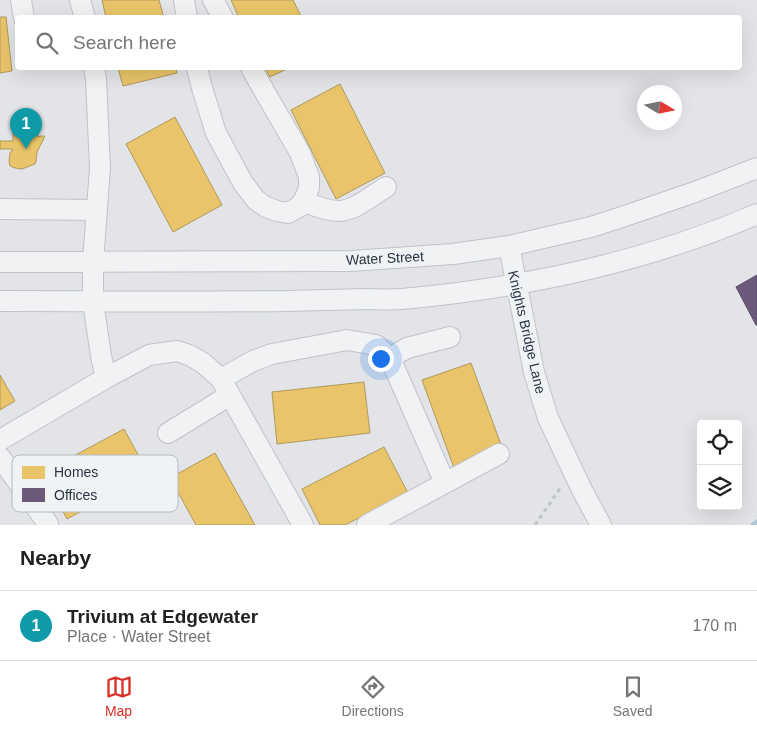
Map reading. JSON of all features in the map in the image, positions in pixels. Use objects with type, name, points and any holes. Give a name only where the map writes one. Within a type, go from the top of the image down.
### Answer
[{"type":"street","points":[[21,0],[24,15]]},
{"type":"street","points":[[80,0],[84,15]]},
{"type":"street","points":[[184,0],[186,15]]},
{"type":"street","points":[[213,0],[221,15]]},
{"type":"street","points":[[94,70],[100,141],[100,168],[92,262],[93,302],[106,378]]},
{"type":"street","points":[[198,70],[216,133],[243,182],[256,200],[266,207],[288,213],[302,205],[309,188],[309,177],[300,153],[252,70]]},
{"type":"street","name":"Water Street","points":[[0,262],[351,260],[453,254],[509,246],[622,217],[757,168]]},
{"type":"street","points":[[303,202],[328,211],[346,211],[351,210],[386,187]]},
{"type":"street","points":[[0,210],[96,210]]},
{"type":"street","points":[[0,301],[224,302],[399,299],[457,293],[516,284],[612,264],[669,247],[757,214]]},
{"type":"street","name":"Knights Bridge Lane","points":[[509,246],[534,372],[548,418],[572,470],[601,525]]},
{"type":"street","points":[[390,358],[407,348],[450,338]]},
{"type":"street","points":[[168,433],[226,387],[253,361],[272,354],[347,340],[376,344],[390,358],[445,483]]},
{"type":"street","points":[[0,440],[149,355],[176,352],[190,355],[203,363],[226,387],[303,525]]},
{"type":"street","points":[[366,525],[500,454]]},
{"type":"street","points":[[0,457],[12,474]]},
{"type":"street","points":[[39,512],[48,524]]},
{"type":"path","points":[[535,525],[572,470]]},
{"type":"building: Homes","points":[[102,0],[159,0],[163,15],[105,15]]},
{"type":"building: Homes","points":[[231,0],[293,0],[300,15],[238,15]]},
{"type":"building: Homes","points":[[0,17],[6,17],[12,71],[0,73]]},
{"type":"building: Homes","points":[[119,70],[176,70],[177,73],[123,86]]},
{"type":"building: Homes","points":[[266,70],[285,70],[270,77]]},
{"type":"building: Homes","points":[[340,84],[385,173],[336,199],[291,110]]},
{"type":"building: Homes","points":[[175,117],[222,205],[173,232],[126,144]]},
{"type":"building: Homes","points":[[34,129],[38,137],[45,136],[37,152],[35,164],[22,169],[10,166],[10,153],[13,149],[0,149],[0,141],[13,141],[13,133],[18,130],[27,133]]},
{"type":"building: Homes","points":[[471,363],[503,450],[454,468],[422,380]]},
{"type":"building: Homes","points":[[0,375],[15,401],[0,410]]},
{"type":"building: Homes","points":[[364,382],[370,433],[277,444],[272,392]]},
{"type":"building: Homes","points":[[124,429],[138,455],[76,455]]},
{"type":"building: Homes","points":[[384,447],[408,493],[345,525],[320,525],[302,489]]},
{"type":"building: Homes","points":[[215,453],[255,525],[196,525],[178,492],[178,474]]},
{"type":"building: Homes","points":[[63,512],[80,512],[67,519]]},
{"type":"building: Offices","points":[[757,275],[757,325],[756,325],[736,287]]},
{"type":"waterway","points":[[753,525],[757,522]]},
{"type":"place","name":"Trivium at Edgewater","points":[[26,149]]}]
